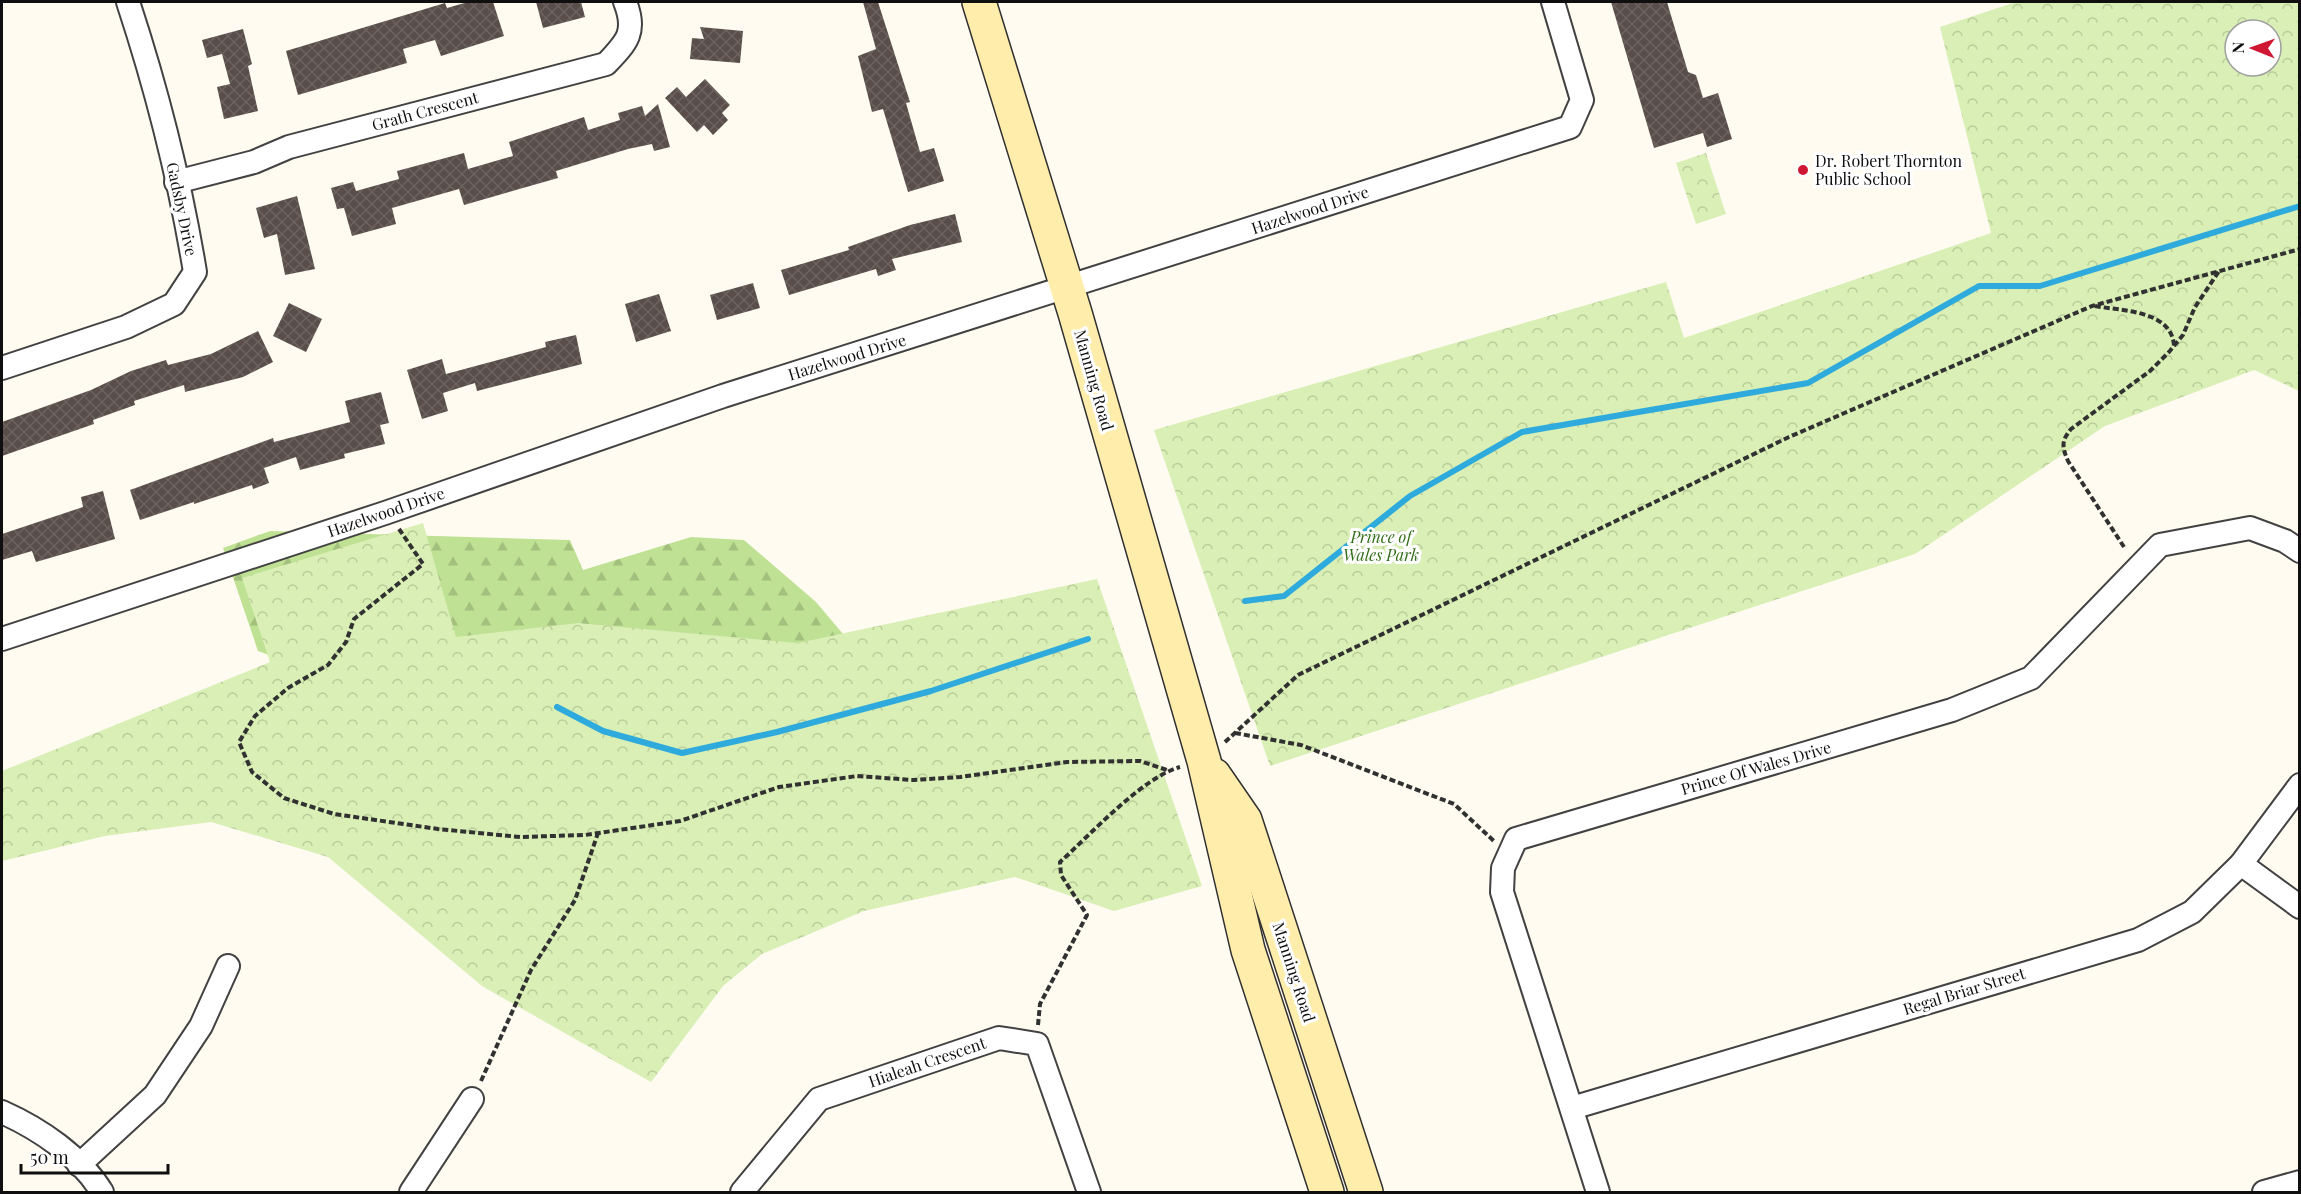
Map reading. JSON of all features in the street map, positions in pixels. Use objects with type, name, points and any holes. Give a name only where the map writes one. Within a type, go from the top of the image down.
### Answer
[{"type":"main road","name":"Manning Road","points":[[979,2],[1067,288],[1204,761],[1248,950],[1327,1192]]},
{"type":"main road","name":"Manning Road","points":[[1204,761],[1245,820],[1366,1192]]},
{"type":"street","name":"Gadsby Drive","points":[[2,368],[126,327],[174,304],[195,272],[182,197],[176,182],[145,54],[128,2]]},
{"type":"street","name":"Grath Crescent","points":[[176,182],[254,162],[289,147],[606,64],[625,44],[632,19],[625,2]]},
{"type":"street","name":"Hazelwood Drive","points":[[2,639],[385,513],[723,396],[1570,127],[1582,100],[1553,2]]},
{"type":"street","name":"Prince Of Wales Drive","points":[[1509,855],[1516,839],[1952,710],[2031,678],[2160,545],[2250,528],[2285,541],[2300,551]]},
{"type":"street","name":"Regal Briar Street","points":[[1572,1108],[2138,940],[2192,912],[2241,864],[2300,785]]},
{"type":"street","points":[[1509,855],[1503,868],[1502,892],[1598,1192]]},
{"type":"street","points":[[2241,864],[2300,907]]},
{"type":"street","points":[[79,1165],[155,1095],[201,1026],[228,966]]},
{"type":"street","name":"Hialeah Crescent","points":[[742,1192],[819,1099],[999,1038],[1036,1044]]},
{"type":"street","points":[[1036,1044],[1089,1192]]},
{"type":"street","points":[[411,1192],[472,1100]]},
{"type":"street","points":[[2,1112],[33,1126],[91,1174],[102,1192]]},
{"type":"street","points":[[2264,1192],[2300,1182]]},
{"type":"path","points":[[1036,1044],[1040,1004],[1087,915],[1060,875],[1060,862],[1121,806],[1168,770],[1204,761],[1298,675],[1789,437],[2092,306],[2300,249]]},
{"type":"path","points":[[2124,547],[2068,461],[2063,448],[2063,438],[2071,429],[2150,371],[2174,346],[2218,271]]},
{"type":"path","points":[[2092,306],[2150,316],[2167,324],[2173,336],[2174,346]]},
{"type":"path","points":[[385,513],[408,539],[423,564],[354,619],[346,642],[328,665],[288,688],[255,716],[239,742],[252,772],[284,798],[334,814],[438,829],[520,837],[598,833],[680,821],[779,787],[857,776],[913,780],[960,777],[1067,762],[1140,761],[1168,770]]},
{"type":"path","points":[[1235,733],[1301,745],[1454,804],[1509,855]]},
{"type":"path","points":[[472,1100],[531,970],[575,900],[598,833]]},
{"type":"green space","name":"Prince of Wales Park","points":[[2016,2],[2299,2],[2299,391],[2254,370],[2105,426],[1915,554],[1270,766],[1154,430],[1666,282],[1684,338],[1991,233],[1940,27]]},
{"type":"green space","points":[[1706,153],[1726,214],[1696,224],[1676,163]]},
{"type":"green space","points":[[423,523],[456,637],[578,623],[798,643],[1097,579],[1202,886],[1114,911],[1015,877],[864,911],[762,954],[723,986],[651,1082],[482,986],[328,857],[211,822],[105,836],[2,861],[2,771],[270,662],[242,578]]},
{"type":"green space","points":[[270,531],[570,540],[583,570],[691,537],[744,540],[816,602],[843,634],[832,684],[288,662],[258,651],[223,548]]},
{"type":"building","points":[[468,2],[493,2],[504,36],[441,56],[435,40],[403,49],[407,63],[298,95],[286,51],[445,3],[447,8]]},
{"type":"building","points":[[536,2],[581,2],[585,17],[543,28]]},
{"type":"building","points":[[863,2],[878,2],[910,102],[906,103],[920,152],[934,148],[944,181],[908,192],[883,109],[872,112],[858,56],[876,49]]},
{"type":"building","points":[[1611,2],[1667,2],[1688,72],[1696,75],[1703,98],[1718,93],[1732,139],[1707,147],[1703,133],[1654,148]]},
{"type":"building","points":[[700,27],[743,31],[740,63],[690,59],[692,38],[704,39]]},
{"type":"building","points":[[243,29],[252,64],[248,66],[258,111],[224,119],[217,87],[230,84],[222,54],[207,58],[202,40]]},
{"type":"building","points":[[705,79],[730,105],[722,113],[728,120],[713,135],[704,125],[697,132],[665,98],[677,87],[686,97]]},
{"type":"building","points":[[658,104],[670,147],[654,151],[652,144],[628,149],[556,171],[558,178],[464,205],[459,189],[392,208],[396,224],[352,236],[344,208],[337,209],[331,188],[353,182],[356,191],[399,179],[397,171],[464,153],[468,169],[513,156],[509,142],[584,117],[588,130],[620,120],[618,113],[642,106],[645,116]]},
{"type":"building","points":[[297,196],[315,269],[285,275],[277,234],[264,238],[256,208]]},
{"type":"building","points":[[955,214],[962,242],[892,259],[896,270],[878,276],[876,269],[789,295],[781,270],[849,250],[848,247],[910,225]]},
{"type":"building","points":[[753,283],[760,308],[717,320],[710,295]]},
{"type":"building","points":[[659,294],[671,331],[636,342],[625,304]]},
{"type":"building","points":[[289,303],[322,319],[306,352],[273,336]]},
{"type":"building","points":[[258,331],[273,362],[243,377],[185,392],[184,385],[134,401],[135,405],[93,420],[94,424],[2,456],[2,422],[91,390],[131,371],[166,360],[168,365],[211,354]]},
{"type":"building","points":[[576,335],[582,364],[477,391],[475,383],[443,393],[448,411],[422,419],[407,370],[442,359],[446,374],[546,347],[545,342]]},
{"type":"building","points":[[381,392],[389,423],[380,425],[385,444],[344,454],[345,458],[300,470],[296,457],[264,468],[269,483],[253,489],[252,485],[140,520],[130,490],[273,438],[274,442],[350,422],[345,401]]},
{"type":"building","points":[[103,491],[115,539],[36,562],[32,551],[2,560],[2,534],[83,507],[81,497]]},
{"type":"waterway","points":[[1245,601],[1284,596],[1410,496],[1522,432],[1808,383],[1979,286],[2040,286],[2300,206]]},
{"type":"waterway","points":[[557,707],[603,731],[682,753],[777,732],[931,691],[1088,639]]},
{"type":"place","name":"Dr. Robert Thornton Public School","points":[[1803,170]]}]
